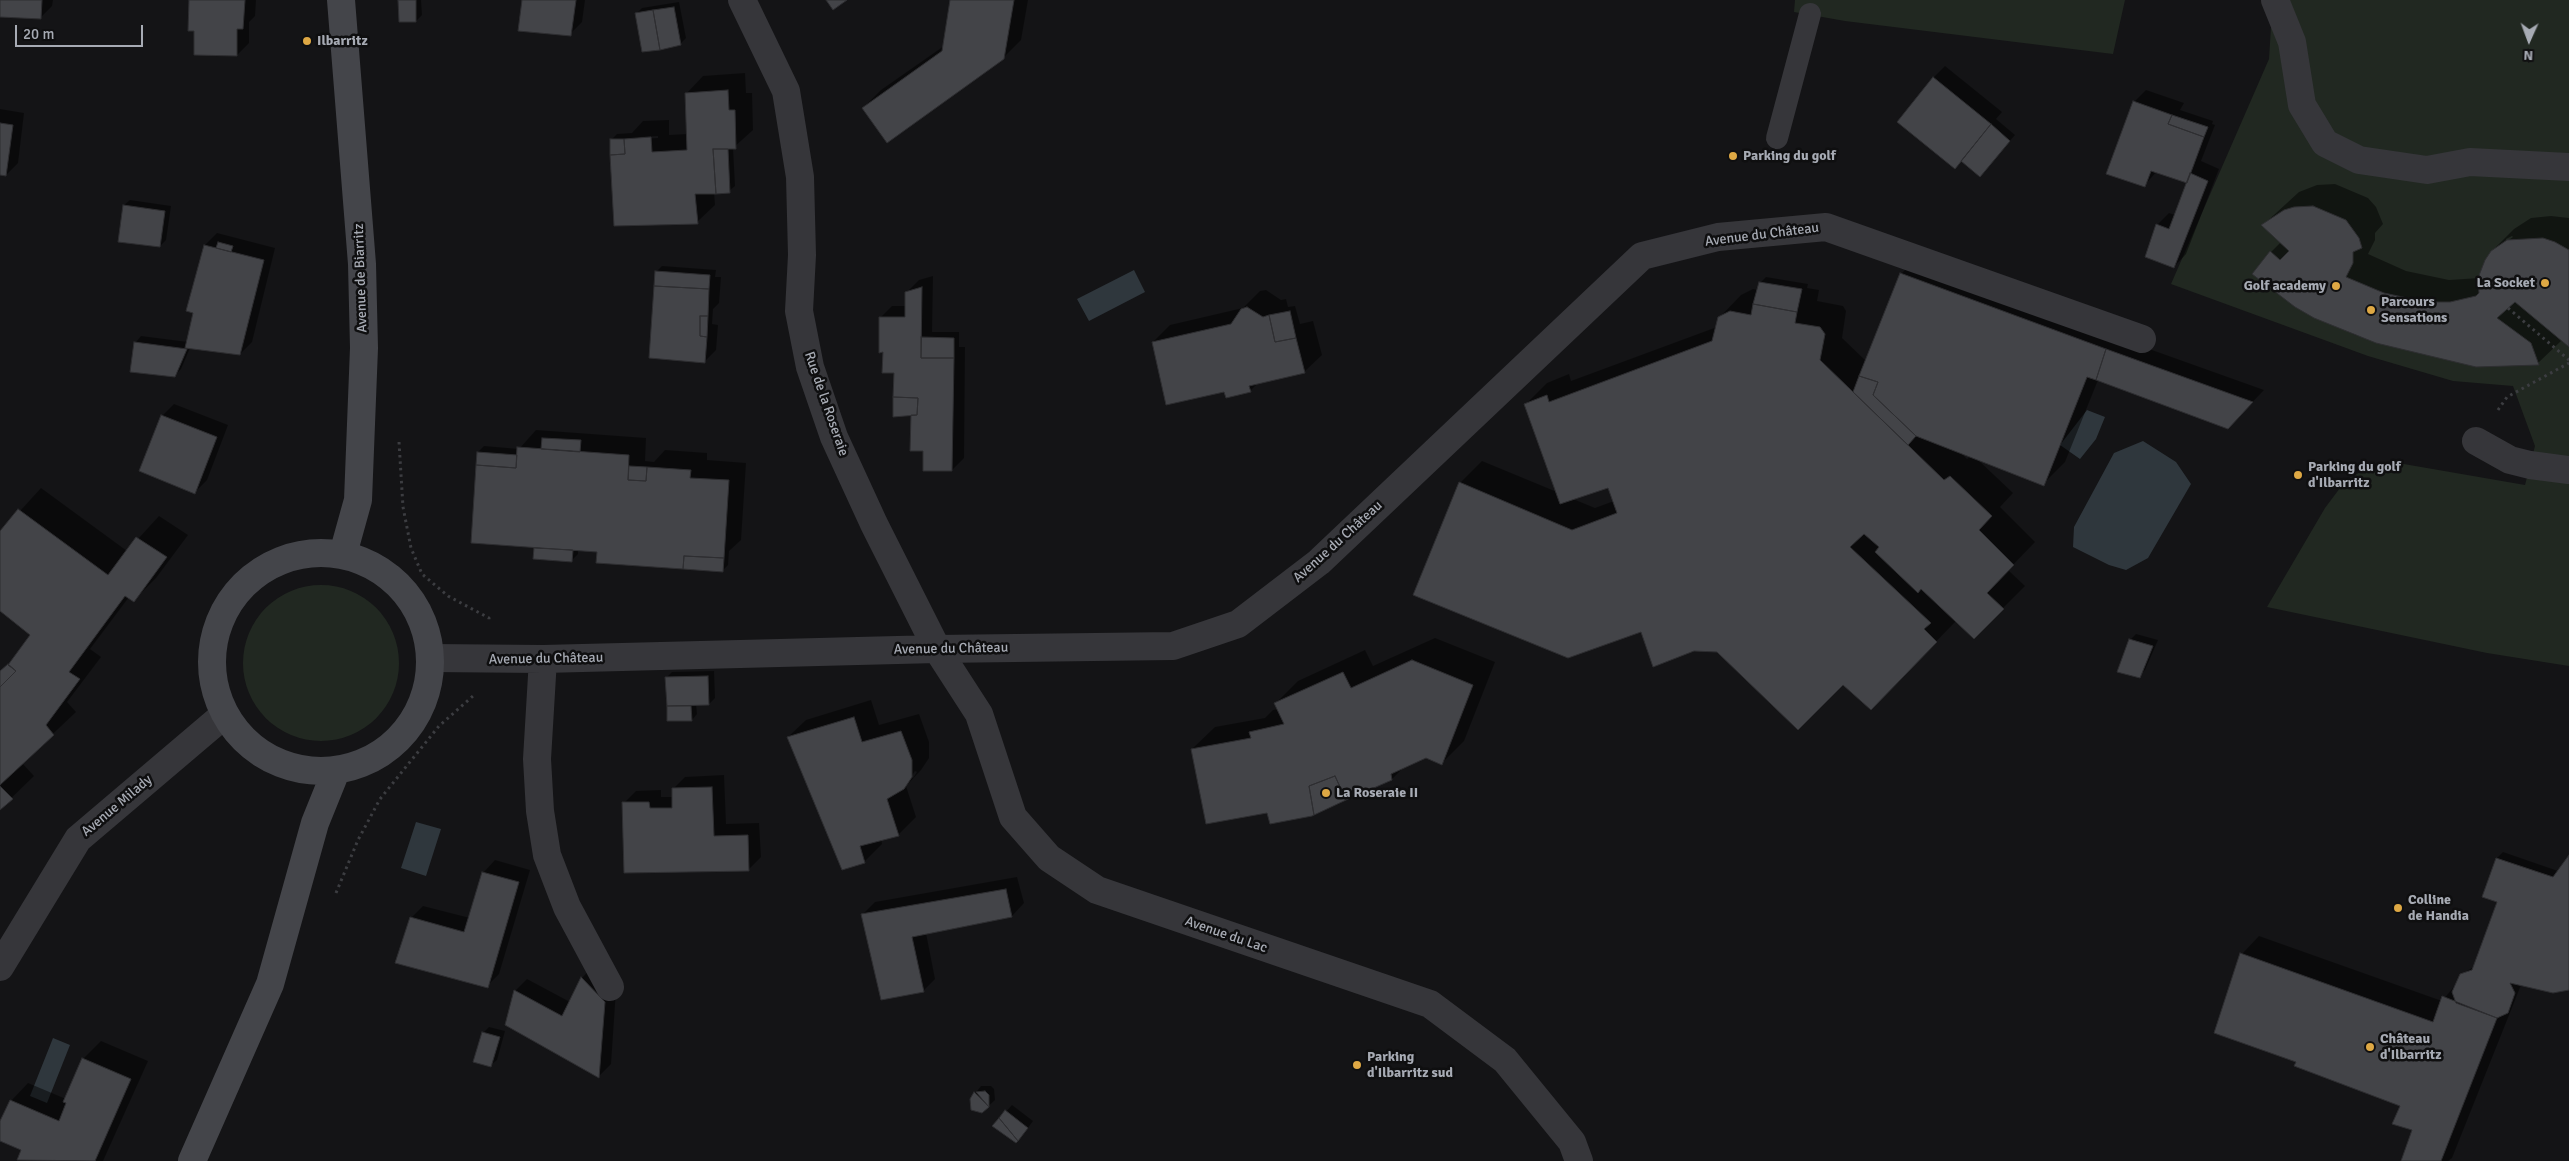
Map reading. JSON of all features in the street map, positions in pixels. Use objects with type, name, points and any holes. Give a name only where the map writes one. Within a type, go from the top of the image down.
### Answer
[{"type":"main road","name":"Avenue de Biarritz","points":[[341,0],[362,264],[364,348],[358,500],[343,554]]},
{"type":"main road","points":[[308,552],[343,554],[378,568],[405,591],[424,622],[431,658],[428,690],[415,720],[394,744],[367,762],[336,771],[303,770],[272,760],[245,741],[224,715],[212,681],[212,646],[222,612],[238,590],[244,583],[273,563],[308,552]]},
{"type":"main road","points":[[192,1161],[270,984],[315,823],[336,771]]},
{"type":"street","name":"Rue de la Roseraie","points":[[742,0],[786,91],[800,177],[802,255],[798,311],[810,368],[834,437],[937,649]]},
{"type":"street","points":[[2275,0],[2292,42],[2302,106],[2325,143],[2359,160],[2427,170],[2470,162],[2569,167]]},
{"type":"street","name":"Avenue du Château","points":[[431,658],[543,659],[937,649],[1173,646],[1238,624],[1319,562],[1642,256],[1718,237],[1826,227],[2142,339]]},
{"type":"street","points":[[2476,441],[2510,460],[2530,465],[2569,470]]},
{"type":"street","name":"Avenue du Lac","points":[[937,649],[979,714],[1013,817],[1049,858],[1097,890],[1430,1004],[1505,1060],[1572,1142],[1579,1161]]},
{"type":"street","points":[[543,659],[537,759],[540,811],[547,855],[566,907],[610,987]]},
{"type":"street","name":"Avenue Milady","points":[[0,967],[78,839],[224,715]]},
{"type":"lane","points":[[1777,138],[1810,14]]},
{"type":"path","points":[[2507,397],[2569,362],[2508,308]]},
{"type":"path","points":[[334,897],[358,840],[380,799],[439,726],[476,693]]},
{"type":"shaded area","points":[[1795,0],[2125,0],[2113,54],[1845,21],[1794,12]]},
{"type":"shaded area","points":[[2263,0],[2569,0],[2569,666],[2487,653],[2267,607],[2325,508],[2346,480],[2366,469],[2398,463],[2525,485],[2535,446],[2513,386],[2453,381],[2368,356],[2171,284],[2269,59],[2272,11]]},
{"type":"shaded area","points":[[1134,270],[1145,292],[1089,321],[1077,299]]},
{"type":"shaded area","points":[[2087,410],[2105,417],[2096,439],[2080,459],[2060,445]]},
{"type":"shaded area","points":[[2143,441],[2176,462],[2191,484],[2148,558],[2126,570],[2109,565],[2073,547],[2074,527],[2114,453]]},
{"type":"shaded area","points":[[313,585],[329,585],[344,588],[358,594],[376,608],[390,626],[396,640],[399,663],[396,686],[390,700],[376,718],[358,732],[344,738],[329,741],[313,741],[298,738],[284,732],[266,718],[256,706],[246,686],[243,671],[243,655],[246,640],[252,626],[266,608],[278,598],[298,588]]},
{"type":"shaded area","points":[[416,822],[441,829],[426,876],[401,868]]},
{"type":"shaded area","points":[[53,1038],[70,1045],[47,1103],[30,1096]]},
{"type":"building","points":[[0,0],[42,0],[41,19],[0,17]]},
{"type":"building","points":[[189,0],[245,0],[243,29],[237,29],[237,56],[194,55],[194,31],[188,31]]},
{"type":"building","points":[[398,0],[416,0],[416,22],[399,22]]},
{"type":"building","points":[[522,0],[576,0],[571,36],[518,31]]},
{"type":"building","points":[[826,0],[847,0],[833,10]]},
{"type":"building","points":[[950,0],[1014,0],[1004,59],[887,143],[862,108],[942,51]]},
{"type":"building","points":[[674,7],[681,45],[660,50],[653,10]]},
{"type":"building","points":[[653,10],[660,50],[642,52],[635,13]]},
{"type":"building","points":[[1933,77],[1991,124],[1955,169],[1897,122]]},
{"type":"building","points":[[728,90],[729,110],[735,110],[736,149],[713,149],[716,194],[695,194],[698,224],[614,226],[610,155],[625,154],[624,139],[651,137],[652,152],[687,150],[685,93]]},
{"type":"building","points":[[2133,101],[2172,115],[2168,124],[2204,137],[2187,183],[2151,171],[2145,187],[2106,174]]},
{"type":"building","points":[[2172,115],[2208,127],[2204,137],[2168,124]]},
{"type":"building","points":[[0,123],[13,125],[6,176],[0,175]]},
{"type":"building","points":[[1991,124],[2010,141],[1980,177],[1961,161]]},
{"type":"building","points":[[610,139],[624,139],[625,154],[610,155]]},
{"type":"building","points":[[713,149],[728,149],[730,193],[716,194]]},
{"type":"building","points":[[2190,173],[2208,181],[2174,268],[2145,257],[2156,224],[2169,229]]},
{"type":"building","points":[[123,205],[165,211],[160,247],[118,242]]},
{"type":"building","points":[[2313,206],[2346,220],[2359,238],[2362,248],[2353,252],[2353,263],[2346,277],[2384,293],[2426,302],[2450,302],[2476,296],[2479,293],[2478,278],[2485,260],[2491,251],[2507,240],[2543,238],[2555,242],[2569,250],[2569,347],[2515,302],[2497,318],[2531,343],[2539,365],[2476,367],[2376,343],[2314,318],[2295,307],[2252,274],[2270,251],[2280,260],[2289,251],[2261,225],[2284,210],[2294,207]]},
{"type":"building","points":[[218,242],[233,246],[231,252],[216,248]]},
{"type":"building","points":[[204,245],[264,260],[240,355],[185,348],[193,313],[186,311]]},
{"type":"building","points":[[655,271],[710,275],[709,289],[654,286]]},
{"type":"building","points":[[1900,273],[2106,349],[2096,380],[2087,377],[2044,486],[1916,436],[1873,395],[1878,382],[1859,376]]},
{"type":"building","points":[[1759,282],[1802,289],[1797,312],[1753,304]]},
{"type":"building","points":[[654,286],[709,289],[708,316],[700,316],[700,336],[707,337],[705,363],[649,358]]},
{"type":"building","points":[[922,287],[921,358],[954,358],[952,471],[923,471],[923,451],[910,451],[911,415],[917,415],[918,398],[893,397],[894,373],[882,373],[883,352],[879,353],[879,317],[905,317],[905,292]]},
{"type":"building","points":[[1753,304],[1797,312],[1795,323],[1820,327],[1825,334],[1820,360],[1944,480],[1950,476],[1992,516],[1979,530],[2014,565],[1987,593],[2004,609],[1974,639],[1921,589],[1918,593],[1875,552],[1879,547],[1864,534],[1850,547],[1931,623],[1924,629],[1937,642],[1871,710],[1843,685],[1798,730],[1717,652],[1694,651],[1653,667],[1641,632],[1568,658],[1413,595],[1459,482],[1572,530],[1617,513],[1608,488],[1560,504],[1524,404],[1547,395],[1549,402],[1712,341],[1718,317],[1730,311],[1751,315]]},
{"type":"building","points":[[1247,307],[1263,317],[1269,315],[1275,342],[1296,338],[1305,373],[1249,386],[1251,392],[1226,398],[1224,392],[1166,405],[1152,342],[1231,324],[1241,309]]},
{"type":"building","points":[[1290,311],[1296,338],[1275,342],[1269,315]]},
{"type":"building","points":[[700,316],[708,316],[707,337],[700,336]]},
{"type":"building","points":[[921,337],[954,338],[954,358],[921,358]]},
{"type":"building","points":[[134,342],[187,349],[175,377],[130,372]]},
{"type":"building","points":[[2106,349],[2253,402],[2228,429],[2096,380]]},
{"type":"building","points":[[1859,376],[1878,382],[1873,395],[1916,436],[1908,445],[1853,392]]},
{"type":"building","points":[[893,397],[918,398],[917,415],[893,417]]},
{"type":"building","points":[[161,415],[217,437],[195,494],[139,471]]},
{"type":"building","points":[[542,438],[581,440],[580,452],[541,449]]},
{"type":"building","points":[[517,447],[629,455],[628,480],[646,481],[647,467],[691,470],[690,478],[729,480],[724,558],[684,556],[683,569],[596,563],[597,552],[471,543],[476,465],[516,468]]},
{"type":"building","points":[[477,452],[517,455],[516,468],[476,465]]},
{"type":"building","points":[[629,466],[647,467],[646,481],[628,480]]},
{"type":"building","points":[[18,509],[108,575],[136,537],[167,557],[134,602],[125,596],[69,672],[80,679],[46,725],[54,735],[0,785],[0,687],[16,671],[8,665],[30,635],[0,611],[0,531]]},
{"type":"building","points":[[534,548],[573,550],[572,562],[533,559]]},
{"type":"building","points":[[684,556],[724,558],[723,572],[683,569]]},
{"type":"building","points":[[2129,639],[2153,646],[2140,678],[2117,672]]},
{"type":"building","points":[[1412,660],[1473,685],[1442,765],[1426,758],[1391,774],[1392,780],[1346,800],[1335,776],[1309,786],[1314,815],[1312,816],[1270,824],[1267,813],[1206,824],[1191,749],[1251,738],[1249,732],[1284,724],[1274,703],[1343,672],[1351,688]]},
{"type":"building","points":[[8,664],[16,671],[0,687],[0,671]]},
{"type":"building","points":[[708,676],[709,705],[667,706],[665,677]]},
{"type":"building","points":[[667,706],[691,706],[692,721],[667,721]]},
{"type":"building","points":[[854,717],[862,742],[901,731],[912,760],[912,777],[904,789],[887,799],[899,836],[860,846],[865,863],[842,870],[787,737]]},
{"type":"building","name":"La Roseraie II","points":[[1335,776],[1346,800],[1314,815],[1309,786]]},
{"type":"building","points":[[0,786],[13,799],[0,810]]},
{"type":"building","points":[[712,787],[714,836],[748,835],[749,871],[624,873],[622,802],[649,802],[650,808],[672,808],[672,788]]},
{"type":"building","points":[[2569,855],[2569,990],[2553,993],[2510,983],[2515,993],[2508,1013],[2497,1018],[2456,1003],[2452,992],[2460,974],[2472,970],[2497,902],[2482,897],[2496,858],[2553,877]]},
{"type":"building","points":[[482,872],[519,882],[488,988],[395,963],[410,917],[464,932]]},
{"type":"building","points":[[1006,889],[1012,917],[912,937],[924,992],[881,1000],[861,914]]},
{"type":"building","name":"Château d'Ilbarritz","points":[[2240,953],[2433,1022],[2442,996],[2497,1018],[2441,1161],[2401,1161],[2412,1130],[2392,1124],[2400,1106],[2294,1066],[2296,1062],[2214,1033]]},
{"type":"building","points":[[581,977],[605,1002],[599,1078],[505,1025],[514,990],[562,1016]]},
{"type":"building","points":[[482,1032],[500,1037],[491,1067],[473,1062]]},
{"type":"building","points":[[82,1058],[131,1079],[95,1161],[17,1160],[21,1150],[0,1141],[0,1121],[10,1100],[59,1121],[66,1103],[63,1102]]},
{"type":"building","points":[[985,1091],[989,1095],[989,1107],[976,1092]]},
{"type":"building","points":[[974,1092],[989,1107],[982,1113],[971,1110],[970,1099]]},
{"type":"building","points":[[1005,1110],[1028,1128],[1018,1141],[999,1118]]},
{"type":"building","points":[[999,1118],[1018,1141],[1016,1143],[992,1126]]},
{"type":"place","name":"Ilbarritz","points":[[307,41]]},
{"type":"place","name":"Parking du golf","points":[[1733,156]]},
{"type":"place","name":"La Socket","points":[[2545,283]]},
{"type":"place","name":"Golf academy","points":[[2336,286]]},
{"type":"place","name":"Parcours Sensations","points":[[2371,310]]},
{"type":"place","name":"Parking du golf d'Ilbarritz","points":[[2298,475]]},
{"type":"place","name":"La Roseraie II","points":[[1326,793]]},
{"type":"place","name":"Colline de Handia","points":[[2398,908]]},
{"type":"place","name":"Château d'Ilbarritz","points":[[2370,1047]]},
{"type":"place","name":"Parking d'Ilbarritz sud","points":[[1357,1065]]}]
